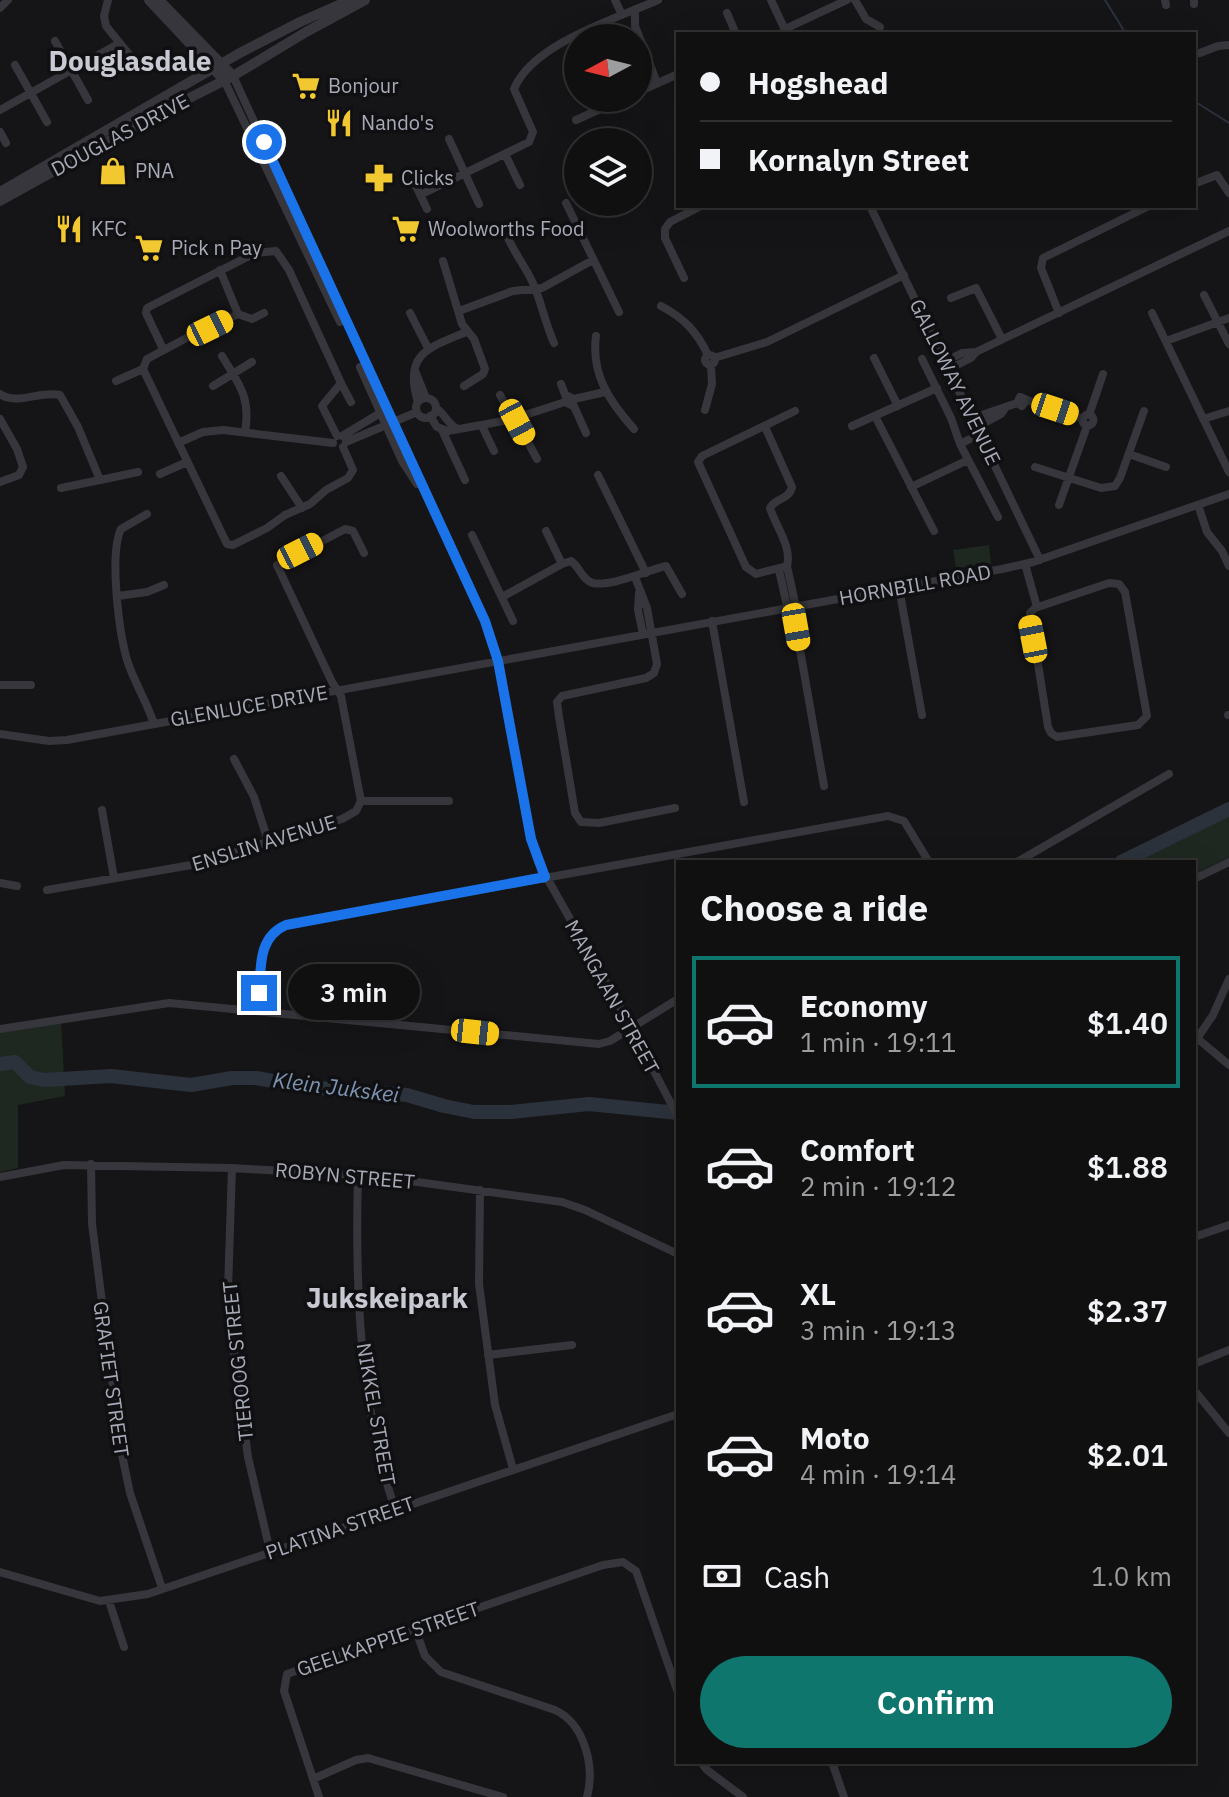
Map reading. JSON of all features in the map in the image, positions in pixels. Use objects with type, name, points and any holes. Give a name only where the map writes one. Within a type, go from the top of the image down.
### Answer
[{"type":"street","points":[[0,8],[8,0]]},
{"type":"street","points":[[108,0],[105,24],[140,68]]},
{"type":"street","points":[[149,0],[201,56],[218,66]]},
{"type":"street","points":[[159,0],[228,78]]},
{"type":"street","name":"DOUGLAS DRIVE","points":[[0,192],[218,66],[300,22],[350,0]]},
{"type":"street","name":"DOUGLAS DRIVE","points":[[0,201],[365,0]]},
{"type":"street","points":[[615,0],[622,15]]},
{"type":"street","points":[[420,195],[529,142],[533,132],[514,89],[526,69],[551,49],[658,0]]},
{"type":"street","points":[[771,0],[786,32],[847,0]]},
{"type":"street","points":[[855,0],[866,19],[880,27]]},
{"type":"street","points":[[635,10],[636,29],[657,83]]},
{"type":"street","points":[[727,13],[735,32]]},
{"type":"street","points":[[55,41],[88,100]]},
{"type":"street","points":[[0,110],[118,44]]},
{"type":"street","points":[[1200,53],[1229,45]]},
{"type":"street","points":[[199,77],[201,56]]},
{"type":"street","points":[[15,65],[47,122]]},
{"type":"street","points":[[652,85],[676,75]]},
{"type":"street","name":"MANGAAN STREET","points":[[228,78],[390,425],[467,581],[498,661],[526,815],[545,877],[631,1027],[676,1113]]},
{"type":"street","points":[[576,120],[594,112]]},
{"type":"street","points":[[0,132],[6,143]]},
{"type":"street","points":[[449,139],[479,204]]},
{"type":"street","points":[[505,154],[520,185]]},
{"type":"street","points":[[1196,183],[1217,175],[1229,193]]},
{"type":"street","points":[[413,180],[427,209]]},
{"type":"street","points":[[684,278],[665,238],[665,229],[674,219],[697,208]]},
{"type":"street","name":"GALLOWAY AVENUE","points":[[871,208],[1040,560]]},
{"type":"street","points":[[1059,313],[1041,268],[1043,258],[1145,208]]},
{"type":"street","points":[[572,216],[619,312]]},
{"type":"street","points":[[505,231],[515,256],[536,289],[554,343]]},
{"type":"street","points":[[948,365],[962,353],[976,352],[1229,231]]},
{"type":"street","points":[[163,349],[146,309],[220,270],[260,252],[273,250],[279,253],[351,402]]},
{"type":"street","points":[[459,311],[513,291],[545,287],[593,260]]},
{"type":"street","points":[[443,261],[466,332],[474,339],[485,372],[464,386]]},
{"type":"street","points":[[220,270],[238,314]]},
{"type":"street","points":[[711,359],[767,342],[904,275]]},
{"type":"street","points":[[951,298],[973,288],[979,291],[1002,339]]},
{"type":"street","points":[[1204,295],[1229,344]]},
{"type":"street","points":[[661,306],[681,317],[693,329],[711,359],[712,384],[705,410]]},
{"type":"street","points":[[210,328],[238,314],[252,319],[264,313]]},
{"type":"street","points":[[410,313],[428,348]]},
{"type":"street","points":[[1152,313],[1229,472]]},
{"type":"street","points":[[1166,341],[1229,318]]},
{"type":"street","points":[[459,429],[452,426],[443,413],[420,416],[416,373],[419,358],[428,348],[466,332]]},
{"type":"street","points":[[116,381],[143,369],[147,359],[196,333]]},
{"type":"street","points":[[596,336],[596,362],[605,392],[634,429]]},
{"type":"street","points":[[222,356],[247,403],[245,432]]},
{"type":"street","points":[[874,358],[898,406]]},
{"type":"street","points":[[922,359],[960,444],[998,517]]},
{"type":"street","points":[[213,386],[252,362]]},
{"type":"street","points":[[143,369],[229,545],[302,508],[352,475],[350,461],[322,406],[341,383]]},
{"type":"street","points":[[1059,505],[1103,374]]},
{"type":"street","points":[[561,384],[586,433]]},
{"type":"street","points":[[852,426],[937,388]]},
{"type":"street","points":[[442,430],[482,426],[605,392]]},
{"type":"street","points":[[0,394],[12,399],[47,393],[60,395],[78,427],[100,480]]},
{"type":"street","points":[[500,395],[537,459]]},
{"type":"street","points":[[178,443],[207,431],[340,441],[390,425],[431,399],[433,412],[465,480]]},
{"type":"street","points":[[960,444],[998,408],[1022,401],[1086,420]]},
{"type":"street","points":[[783,568],[756,574],[746,567],[698,465],[702,456],[795,411]]},
{"type":"street","points":[[1035,467],[1101,488],[1112,487],[1120,478],[1144,411]]},
{"type":"street","points":[[1203,419],[1229,411]]},
{"type":"street","points":[[340,441],[384,412]]},
{"type":"street","points":[[875,416],[934,531]]},
{"type":"street","points":[[0,419],[23,467],[19,475],[0,482]]},
{"type":"street","points":[[482,426],[494,451]]},
{"type":"street","points":[[765,427],[792,483],[790,493],[770,508],[787,547],[783,568],[824,786]]},
{"type":"street","points":[[1129,454],[1166,467]]},
{"type":"street","points":[[911,487],[968,460]]},
{"type":"street","points":[[160,474],[187,462]]},
{"type":"street","points":[[61,488],[138,472]]},
{"type":"street","points":[[598,475],[646,573]]},
{"type":"street","points":[[281,476],[302,508]]},
{"type":"street","name":"HORNBILL ROAD","points":[[498,661],[712,621],[793,611],[1025,564],[1229,494]]},
{"type":"street","points":[[1198,505],[1207,532],[1229,566]]},
{"type":"street","points":[[147,514],[123,526],[118,535],[115,555],[127,658],[154,724]]},
{"type":"street","points":[[364,553],[353,531],[345,529],[277,563],[342,698],[361,801],[449,801]]},
{"type":"street","points":[[546,531],[562,564]]},
{"type":"street","points":[[472,535],[513,621]]},
{"type":"street","points":[[502,597],[562,564],[575,563],[592,583],[635,577],[666,566],[682,594]]},
{"type":"street","points":[[1025,564],[1037,607]]},
{"type":"street","points":[[635,577],[647,608],[648,633],[657,664],[651,676],[565,694],[559,698],[557,705],[575,813],[581,822],[599,823],[675,808]]},
{"type":"street","points":[[1109,583],[1123,587],[1146,698],[1147,716],[1144,722],[1060,738],[1051,733],[1029,621],[1030,613],[1037,607],[1109,583]]},
{"type":"street","points":[[118,596],[147,592],[164,585]]},
{"type":"street","points":[[899,588],[922,715]]},
{"type":"street","points":[[712,621],[744,802]]},
{"type":"street","name":"GLENLUCE DRIVE","points":[[0,734],[54,741],[498,661]]},
{"type":"street","points":[[0,685],[31,685]]},
{"type":"street","points":[[234,759],[254,797],[268,841]]},
{"type":"street","points":[[1020,860],[1169,774]]},
{"type":"street","name":"ENSLIN AVENUE","points":[[47,890],[197,864],[349,817],[359,808],[361,801]]},
{"type":"street","points":[[102,810],[114,878]]},
{"type":"street","points":[[257,1010],[264,947],[271,935],[281,927],[313,919],[888,816],[904,821],[928,860]]},
{"type":"street","points":[[1196,878],[1229,862]]},
{"type":"street","points":[[0,883],[17,886]]},
{"type":"street","points":[[1229,979],[1196,1041],[1229,1065]]},
{"type":"street","points":[[0,1029],[161,1003],[604,1044],[676,1000]]},
{"type":"street","name":"ROBYN STREET","points":[[0,1177],[46,1167],[91,1164],[358,1175],[547,1199],[575,1206],[676,1253]]},
{"type":"street","name":"GRAFIET STREET","points":[[91,1164],[92,1224],[123,1463],[162,1588]]},
{"type":"street","name":"TIEROOG STREET","points":[[232,1168],[228,1290],[231,1336],[251,1471],[270,1551]]},
{"type":"street","name":"NIKKEL STREET","points":[[358,1175],[357,1292],[379,1453],[395,1509]]},
{"type":"street","points":[[480,1190],[478,1271],[498,1418],[513,1469]]},
{"type":"street","points":[[1196,1236],[1229,1225]]},
{"type":"street","points":[[488,1355],[572,1345]]},
{"type":"street","points":[[1196,1363],[1229,1350]]},
{"type":"street","points":[[1196,1392],[1229,1433]]},
{"type":"street","name":"PLATINA STREET","points":[[0,1572],[87,1598],[109,1601],[162,1588],[676,1415]]},
{"type":"street","name":"GEELKAPPIE STREET","points":[[319,1797],[284,1691],[287,1674],[612,1562],[632,1566],[640,1578],[676,1687]]},
{"type":"street","points":[[109,1601],[124,1647]]},
{"type":"street","points":[[415,1628],[425,1656],[441,1672],[555,1710],[570,1719],[580,1735],[589,1763],[591,1784],[587,1797]]},
{"type":"street","points":[[313,1779],[356,1760],[368,1758],[503,1797]]},
{"type":"street","points":[[702,1764],[743,1797]]},
{"type":"street","points":[[833,1764],[844,1797]]},
{"type":"shaded area","points":[[989,545],[991,564],[956,568],[953,550]]},
{"type":"shaded area","points":[[1229,809],[1229,857],[1196,873],[1196,860],[1125,860]]},
{"type":"shaded area","points":[[61,1018],[65,1096],[18,1105],[18,1168],[0,1172],[0,1029]]},
{"type":"waterway","points":[[1105,0],[1125,32]]},
{"type":"waterway","points":[[1196,102],[1229,123]]},
{"type":"waterway","name":"Klein Jukskei","points":[[1125,860],[1229,809]]},
{"type":"waterway","name":"Klein Jukskei","points":[[0,1064],[15,1062],[30,1077],[44,1080],[111,1076],[191,1085],[232,1078],[256,1078],[307,1087],[407,1095],[474,1112],[511,1112],[589,1104],[676,1113]]},
{"type":"place","name":"Bonjour","points":[[306,86]]},
{"type":"place","name":"Nando's","points":[[339,123]]},
{"type":"place","name":"PNA","points":[[113,171]]},
{"type":"place","name":"Clicks","points":[[379,178]]},
{"type":"place","name":"KFC","points":[[69,229]]},
{"type":"place","name":"Woolworths Food","points":[[406,229]]},
{"type":"place","name":"Pick n Pay","points":[[149,248]]},
{"type":"district","name":"Douglasdale","points":[[130,61]]},
{"type":"district","name":"Jukskeipark","points":[[387,1298]]},
{"type":"route","points":[[259,993],[266,942],[273,932],[286,925],[545,877],[531,839],[498,661],[485,621],[373,384],[264,142]]}]
